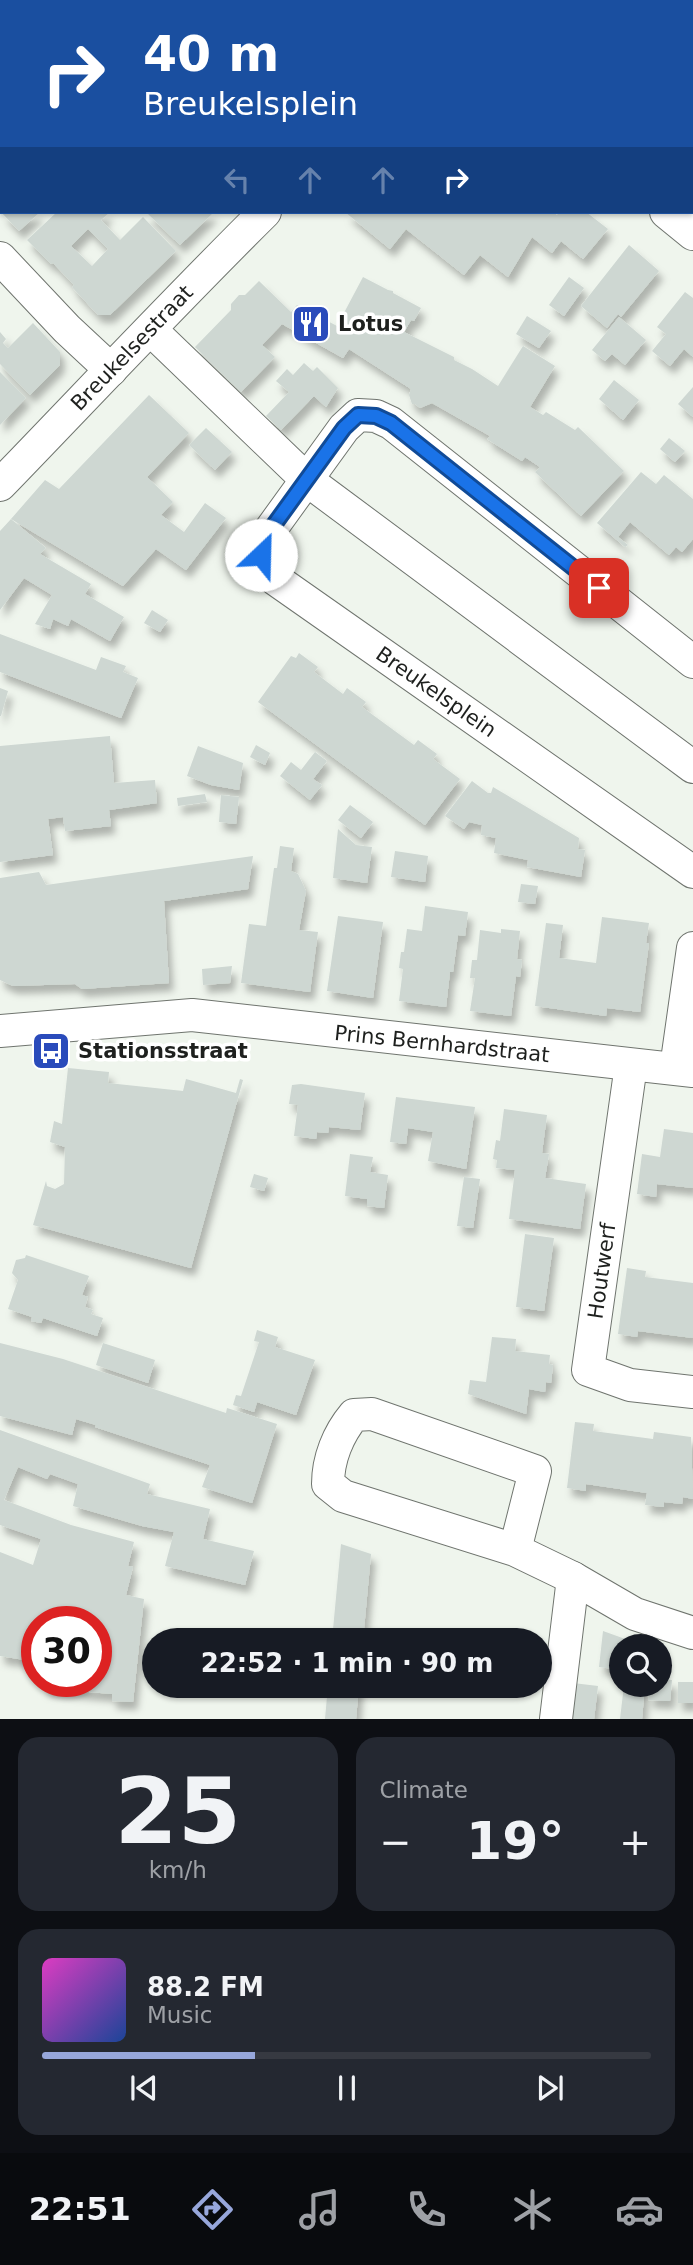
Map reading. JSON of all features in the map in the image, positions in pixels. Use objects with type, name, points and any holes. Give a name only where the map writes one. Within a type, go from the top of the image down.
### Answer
[{"type":"street","name":"Breukelsestraat","points":[[0,485],[151,330],[178,298],[263,214]]},
{"type":"street","points":[[668,214],[693,234]]},
{"type":"street","points":[[0,258],[67,329],[111,370]]},
{"type":"street","points":[[151,330],[307,480],[693,767]]},
{"type":"street","name":"Breukelsplein","points":[[693,662],[391,423],[376,416],[358,415],[344,428],[263,540],[261,555],[265,568],[275,579],[693,872]]},
{"type":"street","points":[[685,1070],[693,947]]},
{"type":"street","name":"Prins Bernhardstraat","points":[[0,1031],[192,1015],[685,1070]]},
{"type":"street","name":"Houtwerf","points":[[631,1065],[588,1370],[630,1385],[693,1392]]},
{"type":"street","points":[[515,1550],[535,1471],[372,1414],[354,1415],[343,1428],[328,1467],[328,1484],[343,1496],[515,1550],[573,1578],[635,1614],[693,1633]]},
{"type":"street","points":[[556,1719],[573,1578]]},
{"type":"building","points":[[3,214],[38,214],[19,231]]},
{"type":"building","points":[[55,214],[108,214],[101,220],[120,240],[143,217],[176,251],[110,315],[98,315],[72,287],[74,285],[27,240]],"holes":[[[88,229],[108,249],[92,266],[71,246]]]},
{"type":"building","points":[[148,214],[212,214],[180,245]]},
{"type":"building","points":[[347,214],[589,214],[608,229],[583,259],[561,241],[552,253],[532,237],[508,277],[480,255],[464,275],[406,229],[390,249]]},
{"type":"building","points":[[629,245],[659,271],[621,317],[618,314],[607,328],[581,306]]},
{"type":"building","points":[[363,277],[421,308],[404,332],[454,357],[454,360],[498,386],[523,346],[555,366],[530,407],[543,415],[546,412],[575,430],[578,427],[624,471],[581,516],[535,472],[540,467],[525,457],[522,461],[487,439],[490,436],[432,403],[420,408],[412,404],[409,395],[411,389],[349,349],[343,358],[282,324],[262,345],[275,357],[241,392],[195,347],[231,310],[231,304],[239,295],[245,295],[259,281],[291,312],[297,305],[337,326]]},
{"type":"building","points":[[569,277],[584,288],[564,316],[549,305]]},
{"type":"building","points":[[685,292],[693,298],[693,357],[684,349],[670,366],[652,351],[666,334],[657,327]]},
{"type":"building","points":[[527,316],[551,331],[539,348],[516,334]]},
{"type":"building","points":[[619,317],[646,340],[625,365],[612,354],[605,361],[592,350]]},
{"type":"building","points":[[33,323],[60,352],[60,365],[30,395],[0,364],[0,332],[6,339],[3,343],[8,348]]},
{"type":"building","points":[[304,363],[313,371],[317,367],[338,388],[326,407],[314,396],[281,430],[266,416],[289,392],[276,381],[287,369],[293,375]]},
{"type":"building","points":[[0,372],[26,398],[0,425]]},
{"type":"building","points":[[614,380],[639,400],[623,420],[599,399]]},
{"type":"building","points":[[693,387],[693,417],[678,404]]},
{"type":"building","points":[[149,395],[189,433],[147,477],[173,502],[161,515],[184,532],[205,503],[226,518],[186,570],[156,549],[123,586],[11,519],[45,480],[59,489]]},
{"type":"building","points":[[206,428],[232,452],[215,470],[189,445]]},
{"type":"building","points":[[669,438],[685,451],[675,462],[660,449]]},
{"type":"building","points":[[641,472],[656,484],[664,475],[693,499],[693,539],[682,552],[676,547],[669,555],[630,522],[618,537],[628,545],[625,547],[597,523]]},
{"type":"building","points":[[11,519],[46,548],[40,554],[91,584],[85,594],[124,617],[110,641],[71,619],[68,626],[53,619],[50,629],[35,624],[52,595],[24,578],[0,610],[0,531]]},
{"type":"building","points":[[152,610],[168,620],[160,632],[144,623]]},
{"type":"building","points":[[0,634],[96,670],[101,657],[126,666],[123,672],[138,678],[121,718],[0,672]]},
{"type":"building","points":[[299,653],[318,667],[314,672],[343,694],[347,688],[366,702],[362,707],[414,745],[418,740],[437,754],[433,759],[460,779],[425,825],[258,702],[291,656],[296,658]]},
{"type":"building","points":[[0,688],[8,691],[1,716],[0,716]]},
{"type":"building","points":[[110,736],[114,783],[155,780],[157,803],[109,810],[111,826],[65,831],[63,817],[48,819],[53,855],[0,862],[0,746]]},
{"type":"building","points":[[256,745],[270,753],[265,765],[250,757]]},
{"type":"building","points":[[198,746],[243,763],[239,790],[211,785],[187,776]]},
{"type":"building","points":[[315,752],[327,761],[313,779],[322,785],[310,800],[280,776],[291,762],[301,770]]},
{"type":"building","points":[[472,781],[488,793],[491,793],[493,787],[579,838],[578,849],[585,850],[581,877],[527,867],[528,860],[494,853],[496,838],[481,835],[482,825],[469,822],[464,829],[445,816]]},
{"type":"building","points":[[205,794],[207,802],[178,806],[177,798]]},
{"type":"building","points":[[221,795],[239,797],[236,824],[219,822]]},
{"type":"building","points":[[350,805],[373,822],[361,838],[338,820]]},
{"type":"building","points":[[338,829],[356,845],[372,847],[367,883],[333,878]]},
{"type":"building","points":[[280,846],[294,848],[291,871],[298,874],[306,891],[299,930],[318,932],[310,992],[241,983],[249,924],[266,926],[274,868],[277,868]]},
{"type":"building","points":[[395,851],[428,856],[425,882],[391,877]]},
{"type":"building","points":[[253,856],[248,889],[164,901],[169,983],[82,989],[75,984],[13,986],[0,980],[0,878],[39,872],[46,885]]},
{"type":"building","points":[[521,884],[538,886],[535,904],[518,902]]},
{"type":"building","points":[[425,906],[468,912],[465,936],[458,935],[446,1007],[399,1001],[403,969],[399,968],[407,929],[422,931]]},
{"type":"building","points":[[338,916],[383,922],[373,998],[327,991]]},
{"type":"building","points":[[602,917],[649,923],[640,1012],[607,1008],[606,1016],[535,1006],[546,923],[563,925],[559,958],[596,963]]},
{"type":"building","points":[[501,929],[520,931],[517,959],[522,960],[520,977],[516,976],[511,1016],[470,1011],[475,978],[470,978],[472,960],[477,960],[480,930],[501,933]]},
{"type":"building","points":[[232,966],[230,983],[203,985],[202,969]]},
{"type":"building","points":[[68,1068],[109,1072],[108,1083],[183,1091],[186,1079],[236,1093],[240,1079],[243,1080],[191,1268],[33,1225],[46,1181],[47,1186],[55,1189],[64,1184],[65,1147],[50,1142],[54,1121],[62,1124]]},
{"type":"building","points":[[292,1085],[365,1093],[360,1130],[329,1127],[328,1133],[317,1132],[316,1139],[294,1136],[298,1105],[289,1104]]},
{"type":"building","points":[[396,1097],[475,1107],[466,1169],[428,1161],[433,1132],[408,1128],[406,1144],[390,1142]]},
{"type":"building","points":[[504,1109],[547,1115],[542,1153],[549,1154],[545,1178],[586,1184],[580,1229],[509,1219],[515,1170],[496,1168],[497,1160],[493,1159],[496,1140],[500,1141]]},
{"type":"building","points":[[664,1129],[693,1133],[693,1188],[657,1184],[656,1197],[637,1194],[642,1154],[660,1157]]},
{"type":"building","points":[[350,1154],[373,1157],[370,1172],[388,1175],[384,1208],[367,1206],[367,1199],[345,1196]]},
{"type":"building","points":[[254,1174],[268,1178],[264,1191],[250,1187]]},
{"type":"building","points":[[464,1177],[480,1179],[473,1228],[457,1226]]},
{"type":"building","points":[[525,1234],[554,1238],[544,1311],[516,1307]]},
{"type":"building","points":[[26,1255],[89,1276],[82,1295],[88,1297],[85,1307],[93,1310],[91,1314],[103,1318],[97,1336],[43,1318],[41,1323],[31,1321],[32,1317],[8,1309],[18,1280],[12,1273],[16,1260],[25,1258]]},
{"type":"building","points":[[627,1268],[646,1271],[645,1277],[693,1283],[693,1338],[638,1331],[637,1337],[618,1334]]},
{"type":"building","points":[[257,1330],[278,1337],[275,1347],[315,1360],[296,1415],[257,1402],[254,1412],[233,1405],[236,1395],[241,1396],[259,1342],[254,1341]]},
{"type":"building","points":[[492,1337],[516,1339],[515,1351],[550,1355],[549,1364],[553,1365],[551,1383],[546,1382],[545,1392],[529,1389],[526,1414],[468,1394],[470,1380],[486,1382]]},
{"type":"building","points":[[0,1343],[63,1359],[226,1413],[227,1408],[277,1424],[252,1503],[202,1487],[210,1465],[95,1427],[96,1425],[76,1419],[72,1435],[0,1416]]},
{"type":"building","points":[[103,1343],[155,1360],[148,1383],[96,1365]]},
{"type":"building","points":[[575,1422],[594,1424],[593,1431],[653,1439],[654,1432],[691,1437],[693,1499],[683,1497],[682,1504],[664,1502],[664,1507],[645,1505],[647,1493],[586,1484],[586,1491],[567,1488]]},
{"type":"building","points":[[0,1430],[150,1484],[147,1494],[210,1509],[203,1539],[254,1551],[245,1585],[165,1566],[174,1532],[142,1526],[73,1506],[78,1484],[50,1474],[47,1479],[18,1467],[4,1500],[71,1525],[134,1542],[128,1566],[133,1567],[126,1595],[144,1599],[133,1702],[112,1701],[112,1606],[21,1606],[21,1659],[0,1656],[0,1552],[33,1565],[41,1539],[0,1525]]},
{"type":"building","points":[[341,1544],[371,1554],[364,1628],[333,1628]]},
{"type":"building","points":[[603,1631],[611,1634],[609,1634],[609,1668],[599,1667]]},
{"type":"building","points":[[678,1682],[693,1682],[693,1703],[678,1703]]},
{"type":"building","points":[[573,1683],[598,1686],[594,1719],[570,1719]]},
{"type":"building","points":[[623,1697],[644,1697],[642,1719],[620,1719]]},
{"type":"building","points":[[648,1697],[670,1697],[670,1701],[648,1700]]},
{"type":"building","points":[[327,1698],[358,1698],[356,1719],[325,1719]]},
{"type":"place","name":"Lotus","points":[[311,324]]},
{"type":"place","name":"Stationsstraat","points":[[51,1051]]},
{"type":"route","points":[[261,555],[263,540],[344,428],[358,415],[376,416],[391,423],[599,588]]}]
